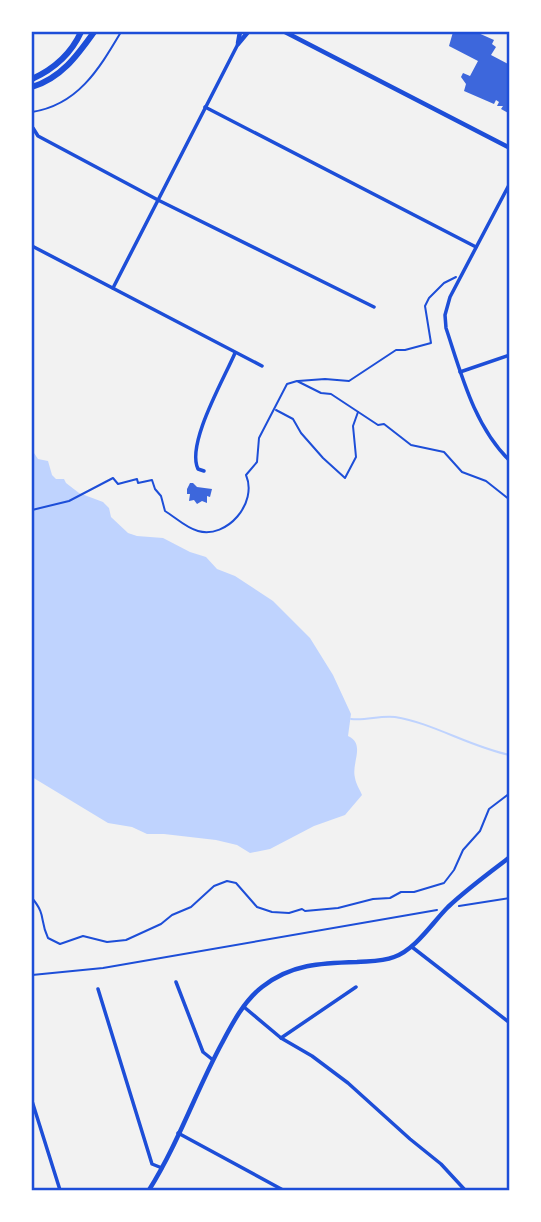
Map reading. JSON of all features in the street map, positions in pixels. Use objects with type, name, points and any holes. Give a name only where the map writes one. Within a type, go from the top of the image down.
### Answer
[{"type":"highway","points":[[32,79],[55,66],[66,56],[81,32]]},
{"type":"highway","points":[[32,87],[65,68],[94,32]]},
{"type":"main road","points":[[238,44],[240,32]]},
{"type":"main road","points":[[238,44],[247,32]]},
{"type":"main road","points":[[285,32],[509,148]]},
{"type":"main road","points":[[149,1191],[213,1060],[244,1007],[261,988],[298,967],[327,962],[379,961],[394,957],[411,946],[454,902],[509,857]]},
{"type":"street","points":[[113,288],[238,44]]},
{"type":"street","points":[[205,107],[476,247]]},
{"type":"street","points":[[33,128],[38,136],[158,200],[374,307]]},
{"type":"street","points":[[509,183],[450,297],[445,315],[446,328],[460,372],[477,414],[509,461]]},
{"type":"street","points":[[32,246],[262,366]]},
{"type":"street","points":[[204,471],[195,466],[195,445],[235,353]]},
{"type":"street","points":[[460,372],[509,355]]},
{"type":"street","points":[[411,946],[509,1023]]},
{"type":"street","points":[[176,982],[203,1052],[213,1060]]},
{"type":"street","points":[[281,1038],[356,987]]},
{"type":"street","points":[[98,989],[152,1164],[162,1168]]},
{"type":"street","points":[[244,1007],[281,1038],[312,1056],[348,1083],[441,1164],[465,1191]]},
{"type":"street","points":[[32,1101],[60,1191]]},
{"type":"street","points":[[178,1133],[283,1191]]},
{"type":"path","points":[[32,112],[57,105],[78,91],[101,66],[121,32]]},
{"type":"path","points":[[32,510],[69,501],[113,478],[118,484],[137,479],[138,483],[152,480],[155,489],[162,496],[162,507],[167,513],[198,531],[212,531],[232,523],[248,499],[247,473],[257,462],[259,438],[287,384],[300,381],[349,381],[396,350],[430,343],[425,306],[429,298],[448,279],[460,278]]},
{"type":"path","points":[[300,381],[321,393],[331,394],[378,425],[384,424],[411,445],[444,452],[462,472],[486,481],[509,500]]},
{"type":"path","points":[[275,410],[293,419],[323,458],[345,478],[356,457],[353,426],[358,412]]},
{"type":"path","points":[[32,898],[41,909],[48,939],[60,944],[83,936],[107,942],[126,940],[191,907],[214,886],[226,881],[236,883],[245,890],[257,907],[272,912],[338,908],[373,899],[390,898],[401,892],[414,892],[444,883],[454,870],[463,850],[480,831],[489,809],[509,793]]},
{"type":"path","points":[[454,907],[509,898]]},
{"type":"path","points":[[32,975],[103,968],[438,910]]},
{"type":"water","points":[[32,450],[38,459],[48,461],[56,479],[64,479],[79,493],[103,502],[109,508],[111,517],[128,533],[163,538],[206,557],[217,569],[235,576],[273,601],[310,638],[333,675],[351,714],[348,736],[356,744],[354,772],[362,795],[345,815],[314,826],[270,849],[250,853],[237,845],[216,840],[147,834],[132,827],[108,823],[32,777]]},
{"type":"building","points":[[453,32],[476,32],[494,40],[492,44],[496,47],[491,55],[510,65],[510,114],[501,109],[503,106],[497,106],[499,102],[496,100],[494,104],[464,91],[466,84],[461,77],[463,73],[470,76],[478,61],[449,46]]},
{"type":"building","points":[[190,483],[212,489],[210,497],[207,496],[207,503],[189,501],[190,494],[187,494],[187,489]]},
{"type":"waterway","points":[[351,719],[395,717],[409,720],[480,747],[510,755]]}]
